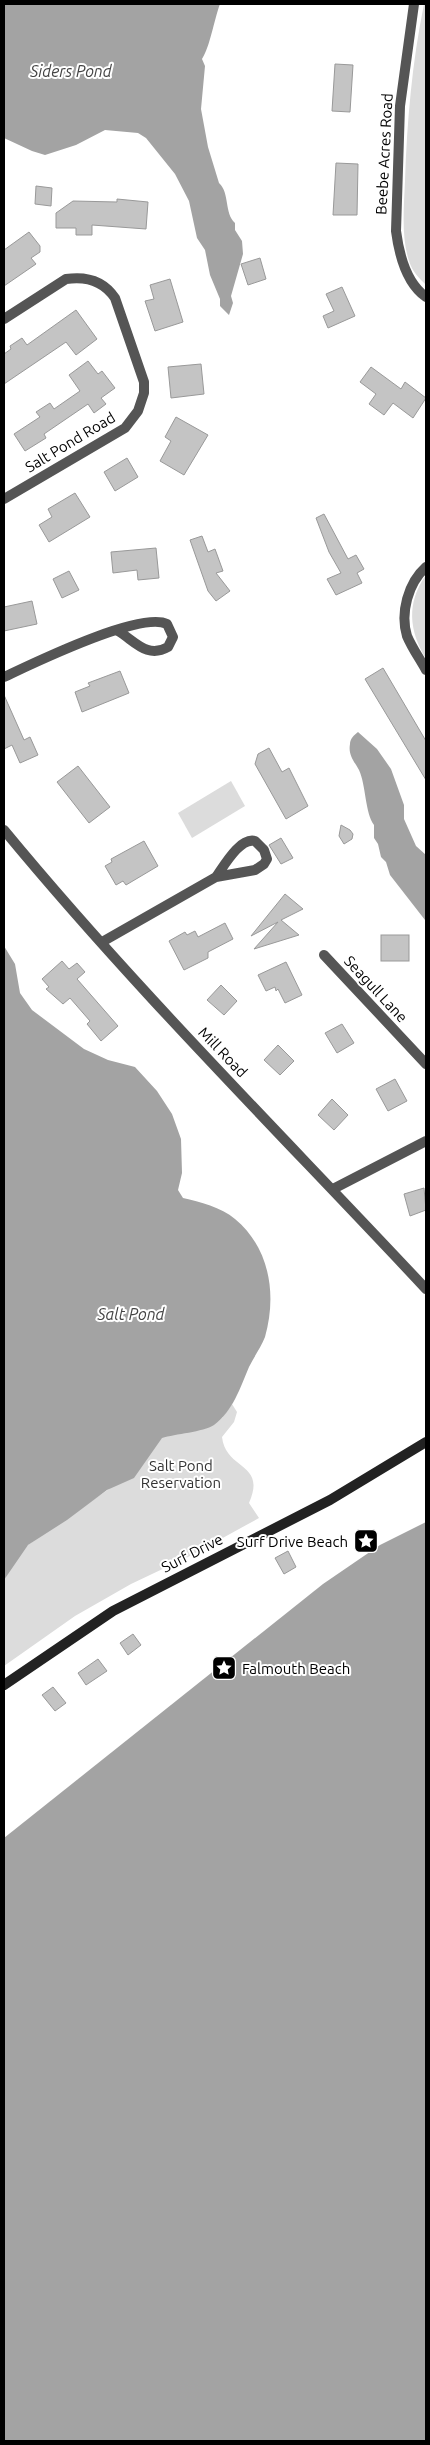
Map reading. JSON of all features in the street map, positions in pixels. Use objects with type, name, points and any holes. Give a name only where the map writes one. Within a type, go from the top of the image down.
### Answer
[{"type":"main road","name":"Surf Drive","points":[[4,1684],[113,1611],[330,1500],[426,1442]]},
{"type":"street","name":"Beebe Acres Road","points":[[414,4],[400,106],[396,231],[399,250],[406,270],[414,284],[426,297]]},
{"type":"street","name":"Salt Pond Road","points":[[4,319],[66,279],[84,278],[101,284],[108,289],[114,298],[138,361],[144,382],[144,392],[138,411],[125,428],[4,499]]},
{"type":"street","points":[[426,567],[414,581],[410,590],[407,600],[405,624],[407,635],[426,670]]},
{"type":"street","points":[[4,677],[46,657],[118,631],[151,620],[160,620],[170,628],[173,637],[168,647],[153,652],[145,650],[118,631]]},
{"type":"street","name":"Mill Road","points":[[4,830],[102,942],[188,1036],[426,1289]]},
{"type":"street","points":[[102,942],[216,877],[255,870],[264,864],[267,859],[264,850],[255,841],[246,842],[238,848],[216,877]]},
{"type":"street","name":"Seagull Lane","points":[[324,955],[426,1064]]},
{"type":"street","points":[[333,1190],[426,1141]]},
{"type":"green space","points":[[424,4],[426,4],[426,285],[410,265],[406,252],[404,221],[407,136],[411,92]]},
{"type":"green space","points":[[426,575],[426,659],[416,638],[412,617],[415,596]]},
{"type":"green space","points":[[231,781],[245,806],[192,838],[178,813]]},
{"type":"green space","name":"Salt Pond Reservation","points":[[232,1404],[237,1412],[234,1422],[222,1437],[225,1448],[230,1456],[244,1467],[253,1480],[253,1490],[249,1503],[259,1518],[190,1556],[131,1584],[75,1616],[4,1666],[4,1580],[22,1549],[109,1489],[161,1430],[222,1418]]},
{"type":"water","name":"Siders Pond","points":[[4,4],[220,4],[202,59],[205,66],[201,109],[208,147],[219,183],[225,192],[229,214],[235,223],[235,230],[242,241],[243,254],[231,296],[233,303],[229,315],[220,306],[220,299],[210,275],[205,250],[197,238],[189,201],[175,174],[146,138],[138,133],[105,130],[76,145],[45,155],[4,138]]},
{"type":"water","points":[[358,732],[377,749],[391,769],[404,805],[404,819],[416,846],[426,855],[426,926],[425,920],[390,875],[374,838],[374,825],[369,813],[361,776],[350,751],[351,740]]},
{"type":"water","name":"Salt Pond","points":[[4,946],[15,964],[20,993],[32,1010],[84,1049],[108,1060],[135,1067],[157,1091],[172,1114],[181,1139],[182,1173],[178,1190],[183,1198],[223,1211],[235,1219],[247,1231],[263,1258],[268,1273],[270,1305],[269,1321],[262,1344],[249,1367],[235,1399],[221,1419],[214,1425],[203,1429],[162,1438],[134,1478],[107,1490],[67,1520],[28,1545],[4,1580]]},
{"type":"water","points":[[426,1522],[426,2441],[4,2441],[4,1838],[323,1584],[380,1545]]},
{"type":"building","points":[[335,64],[353,65],[350,112],[332,111]]},
{"type":"building","points":[[336,163],[358,164],[357,215],[333,215]]},
{"type":"building","points":[[36,186],[52,188],[51,206],[35,204]]},
{"type":"building","points":[[117,199],[148,202],[146,229],[92,225],[92,235],[76,235],[76,228],[56,228],[56,213],[73,201],[117,202]]},
{"type":"building","points":[[29,232],[40,246],[40,252],[31,258],[36,264],[4,286],[4,250]]},
{"type":"building","points":[[260,258],[266,279],[248,285],[241,264]]},
{"type":"building","points":[[170,279],[183,322],[155,331],[145,301],[154,299],[150,285]]},
{"type":"building","points":[[342,287],[355,316],[328,328],[323,316],[334,311],[326,294]]},
{"type":"building","points":[[76,310],[97,339],[76,355],[66,342],[4,384],[4,354],[11,349],[10,346],[22,338],[27,345]]},
{"type":"building","points":[[88,361],[98,374],[102,371],[115,388],[101,398],[106,404],[94,413],[88,404],[44,434],[46,438],[25,451],[14,434],[40,417],[36,412],[50,403],[54,409],[80,391],[69,375]]},
{"type":"building","points":[[201,364],[204,394],[171,398],[168,367]]},
{"type":"building","points":[[371,367],[401,389],[405,382],[426,398],[413,418],[393,403],[384,415],[369,404],[376,394],[360,382]]},
{"type":"building","points":[[176,417],[208,435],[184,475],[160,461],[171,441],[165,437]]},
{"type":"building","points":[[127,458],[138,477],[115,491],[104,472]]},
{"type":"building","points":[[75,493],[90,517],[49,542],[39,525],[52,517],[48,509]]},
{"type":"building","points":[[324,514],[348,559],[356,555],[364,569],[357,573],[362,583],[336,595],[327,579],[341,573],[329,552],[316,518]]},
{"type":"building","points":[[202,536],[208,552],[215,549],[223,571],[216,573],[230,591],[216,601],[208,591],[190,540]]},
{"type":"building","points":[[156,548],[159,578],[138,580],[137,570],[113,573],[111,552]]},
{"type":"building","points":[[69,571],[79,590],[62,598],[53,579]]},
{"type":"building","points":[[32,601],[37,624],[4,631],[4,607]]},
{"type":"building","points":[[383,668],[426,741],[426,780],[365,679]]},
{"type":"building","points":[[120,671],[129,693],[82,712],[75,692],[90,686],[88,683]]},
{"type":"building","points":[[4,695],[24,740],[30,737],[38,755],[20,763],[12,745],[4,749]]},
{"type":"building","points":[[269,748],[282,772],[289,768],[308,806],[286,819],[255,764],[258,754]]},
{"type":"building","points":[[78,766],[110,807],[89,823],[57,782]]},
{"type":"building","points":[[341,825],[353,834],[352,839],[344,844],[339,836]]},
{"type":"building","points":[[281,838],[293,858],[281,864],[269,845]]},
{"type":"building","points":[[144,841],[158,866],[126,885],[123,881],[116,885],[105,866],[112,862],[111,859]]},
{"type":"building","points":[[285,894],[303,909],[281,920],[299,935],[254,949],[278,922],[251,936]]},
{"type":"building","points":[[225,923],[233,939],[208,952],[208,958],[184,970],[169,941],[185,932],[187,935],[195,931],[198,937]]},
{"type":"building","points":[[381,935],[409,935],[409,961],[381,961]]},
{"type":"building","points":[[62,961],[69,969],[77,963],[85,972],[77,979],[118,1026],[101,1041],[87,1024],[90,1021],[70,998],[63,1004],[46,989],[49,987],[42,979]]},
{"type":"building","points":[[286,962],[302,995],[285,1003],[275,987],[266,991],[258,975]]},
{"type":"building","points":[[221,985],[237,1001],[224,1015],[207,1000]]},
{"type":"building","points":[[342,1024],[354,1043],[337,1053],[325,1033]]},
{"type":"building","points":[[278,1045],[294,1061],[280,1075],[264,1060]]},
{"type":"building","points":[[395,1079],[407,1101],[388,1111],[376,1089]]},
{"type":"building","points":[[332,1099],[348,1115],[334,1130],[318,1115]]},
{"type":"building","points":[[424,1188],[426,1210],[410,1216],[404,1194]]},
{"type":"building","points":[[288,1551],[296,1567],[284,1574],[275,1558]]},
{"type":"building","points":[[133,1634],[141,1645],[128,1655],[120,1643]]},
{"type":"building","points":[[98,1659],[107,1671],[86,1685],[78,1673]]},
{"type":"building","points":[[53,1687],[66,1703],[55,1711],[42,1695]]},
{"type":"place","name":"Surf Drive Beach","points":[[366,1541]]},
{"type":"place","name":"Falmouth Beach","points":[[224,1668]]}]
